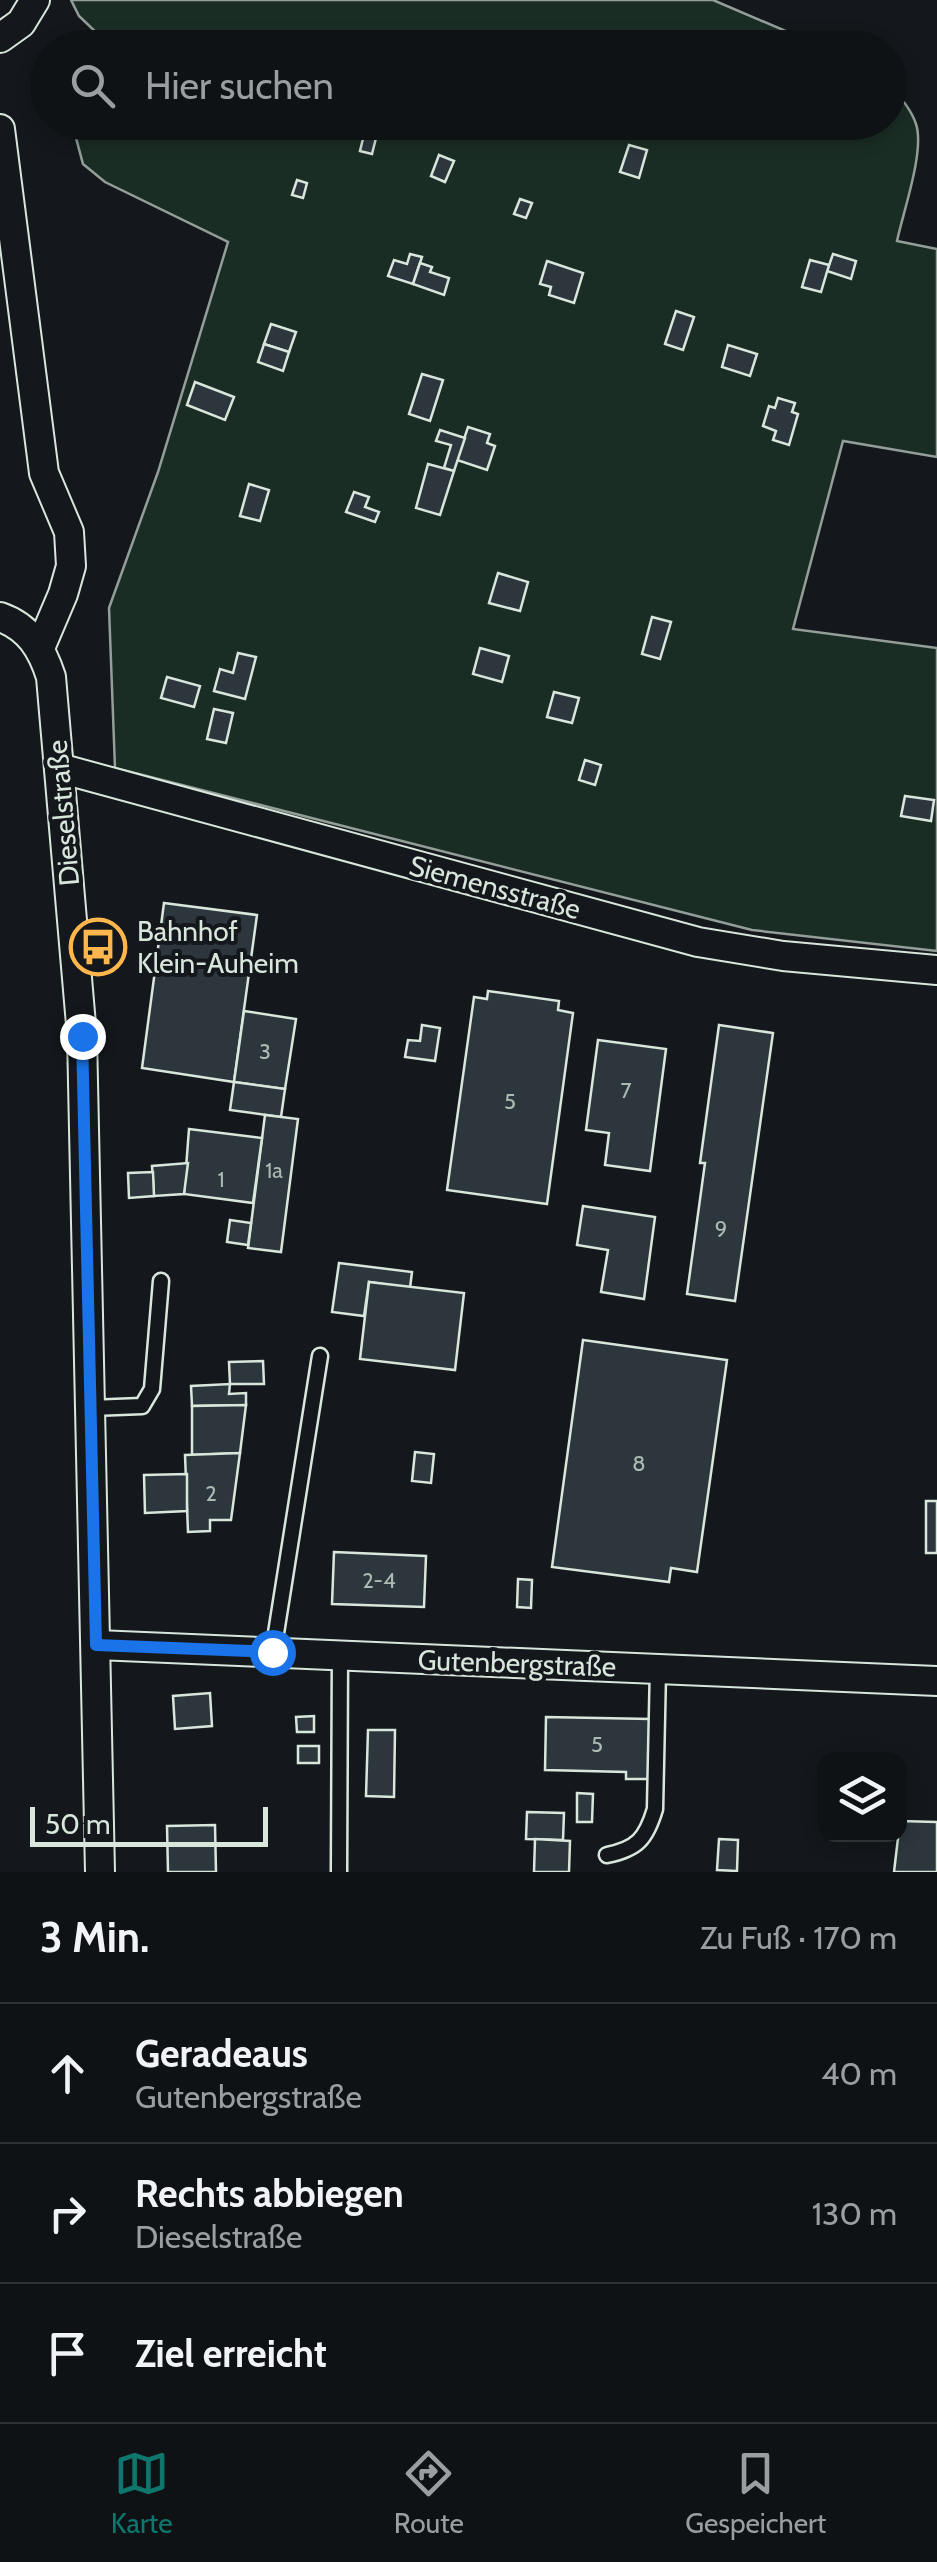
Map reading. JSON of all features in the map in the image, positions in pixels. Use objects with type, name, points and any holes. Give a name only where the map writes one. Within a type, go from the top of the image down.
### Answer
[{"type":"street","points":[[0,38],[22,22],[35,0]]},
{"type":"street","points":[[0,130],[44,473],[69,532],[71,566],[40,648]]},
{"type":"street","points":[[0,616],[31,636],[40,648]]},
{"type":"street","name":"Dieselstraße","points":[[40,648],[52,677],[82,1036],[100,1872]]},
{"type":"street","name":"Siemensstraße","points":[[60,768],[698,942],[783,956],[937,970]]},
{"type":"street","name":"Gutenbergstraße","points":[[96,1645],[937,1681]]},
{"type":"lane","points":[[91,1408],[142,1406],[152,1389],[161,1281]]},
{"type":"lane","points":[[272,1652],[320,1356]]},
{"type":"lane","points":[[339,1872],[340,1655]]},
{"type":"lane","points":[[607,1855],[631,1850],[649,1828],[655,1809],[658,1669]]},
{"type":"green space","points":[[71,0],[713,0],[783,30],[94,30],[79,16]]},
{"type":"green space","points":[[907,106],[916,124],[918,150],[897,241],[937,249],[937,457],[843,441],[793,629],[937,648],[937,951],[752,930],[115,768],[109,608],[158,472],[228,242],[105,182],[83,164],[77,140],[907,140]]},
{"type":"building","points":[[363,140],[376,140],[372,154],[360,151]]},
{"type":"building","points":[[629,145],[647,150],[639,178],[620,172]]},
{"type":"building","points":[[439,155],[454,161],[445,182],[431,176]]},
{"type":"building","points":[[297,180],[307,183],[303,198],[292,195]]},
{"type":"building","points":[[520,199],[532,203],[526,218],[514,214]]},
{"type":"building","points":[[410,254],[422,257],[413,284],[388,276],[394,260],[407,264]]},
{"type":"building","points":[[833,254],[856,261],[851,279],[827,271]]},
{"type":"building","points":[[810,260],[829,265],[821,292],[802,287]]},
{"type":"building","points":[[547,261],[583,273],[574,303],[549,295],[551,287],[540,284]]},
{"type":"building","points":[[420,263],[432,267],[430,272],[449,278],[444,295],[413,284]]},
{"type":"building","points":[[676,311],[694,317],[683,350],[665,344]]},
{"type":"building","points":[[271,324],[296,332],[289,352],[264,344]]},
{"type":"building","points":[[264,344],[289,352],[283,371],[258,362]]},
{"type":"building","points":[[728,345],[757,354],[750,376],[722,367]]},
{"type":"building","points":[[422,374],[443,380],[430,421],[409,414]]},
{"type":"building","points":[[195,382],[234,397],[225,420],[187,405]]},
{"type":"building","points":[[778,398],[795,403],[792,412],[798,414],[789,445],[773,440],[776,431],[763,426],[769,406],[775,408]]},
{"type":"building","points":[[468,427],[490,434],[487,443],[495,446],[487,470],[457,460]]},
{"type":"building","points":[[440,430],[465,438],[454,471],[444,468],[451,445],[436,441]]},
{"type":"building","points":[[428,464],[454,471],[440,515],[416,508]]},
{"type":"building","points":[[249,484],[269,490],[260,521],[240,516]]},
{"type":"building","points":[[354,492],[369,497],[365,507],[379,512],[375,522],[346,512]]},
{"type":"building","points":[[498,573],[528,582],[520,611],[489,603]]},
{"type":"building","points":[[652,617],[671,622],[660,659],[642,654]]},
{"type":"building","points":[[480,648],[509,656],[502,682],[473,674]]},
{"type":"building","points":[[238,653],[256,657],[245,699],[214,691],[220,669],[233,673]]},
{"type":"building","points":[[167,677],[200,686],[194,707],[161,698]]},
{"type":"building","points":[[554,692],[579,698],[572,723],[547,717]]},
{"type":"building","points":[[214,709],[233,713],[226,743],[207,739]]},
{"type":"building","points":[[585,760],[601,765],[595,785],[579,780]]},
{"type":"building","points":[[905,796],[934,800],[931,821],[901,816]]},
{"type":"building","points":[[164,903],[257,915],[234,1082],[142,1068]]},
{"type":"building","points":[[488,991],[559,1001],[558,1010],[573,1013],[547,1204],[447,1190],[474,997],[487,999]]},
{"type":"building","points":[[244,1011],[296,1019],[285,1089],[234,1082]]},
{"type":"building","points":[[422,1025],[440,1028],[435,1061],[405,1057],[408,1040],[420,1041]]},
{"type":"building","points":[[719,1025],[773,1033],[735,1301],[687,1294]]},
{"type":"building","points":[[598,1040],[666,1049],[650,1171],[605,1165],[609,1133],[586,1130]]},
{"type":"building","points":[[234,1082],[285,1089],[281,1117],[230,1110]]},
{"type":"building","points":[[265,1115],[298,1119],[281,1252],[248,1248]]},
{"type":"building","points":[[189,1129],[262,1138],[253,1203],[184,1194]]},
{"type":"building","points":[[188,1163],[184,1194],[154,1196],[152,1166]]},
{"type":"building","points":[[153,1172],[154,1196],[129,1198],[128,1173]]},
{"type":"building","points":[[583,1206],[655,1217],[644,1299],[601,1292],[608,1250],[577,1245]]},
{"type":"building","points":[[230,1220],[251,1223],[248,1245],[227,1242]]},
{"type":"building","points":[[339,1263],[412,1272],[410,1288],[369,1282],[364,1316],[332,1312]]},
{"type":"building","points":[[369,1282],[464,1293],[455,1370],[360,1359]]},
{"type":"building","points":[[583,1340],[727,1360],[697,1572],[671,1568],[669,1582],[552,1567]]},
{"type":"building","points":[[263,1361],[264,1384],[230,1384],[229,1362]]},
{"type":"building","points":[[230,1384],[229,1394],[246,1393],[246,1405],[192,1406],[191,1386]]},
{"type":"building","points":[[246,1405],[240,1453],[192,1455],[192,1406]]},
{"type":"building","points":[[415,1452],[434,1454],[431,1483],[412,1481]]},
{"type":"building","points":[[240,1453],[231,1520],[210,1520],[210,1531],[188,1532],[185,1455]]},
{"type":"building","points":[[187,1474],[187,1511],[145,1513],[144,1475]]},
{"type":"building","points":[[926,1501],[937,1501],[937,1553],[926,1553]]},
{"type":"building","points":[[334,1552],[426,1556],[424,1607],[332,1604]]},
{"type":"building","points":[[518,1579],[532,1580],[531,1608],[517,1607]]},
{"type":"building","points":[[210,1693],[212,1726],[175,1729],[173,1696]]},
{"type":"building","points":[[314,1716],[314,1732],[297,1732],[296,1717]]},
{"type":"building","points":[[546,1717],[650,1719],[649,1779],[626,1779],[626,1772],[545,1770]]},
{"type":"building","points":[[368,1730],[395,1730],[394,1797],[366,1796]]},
{"type":"building","points":[[298,1746],[319,1746],[319,1763],[298,1763]]},
{"type":"building","points":[[577,1793],[593,1794],[592,1822],[577,1822]]},
{"type":"building","points":[[527,1812],[564,1813],[563,1840],[526,1839]]},
{"type":"building","points":[[907,1821],[937,1822],[937,1872],[894,1872],[898,1842],[907,1842]]},
{"type":"building","points":[[215,1825],[216,1872],[168,1872],[167,1826]]},
{"type":"building","points":[[535,1839],[570,1841],[569,1872],[534,1872]]},
{"type":"building","points":[[719,1839],[738,1840],[737,1871],[717,1870]]},
{"type":"place","name":"Bahnhof Klein-Auheim","points":[[98,947]]},
{"type":"route","points":[[82,1036],[96,1645],[272,1652]]}]
